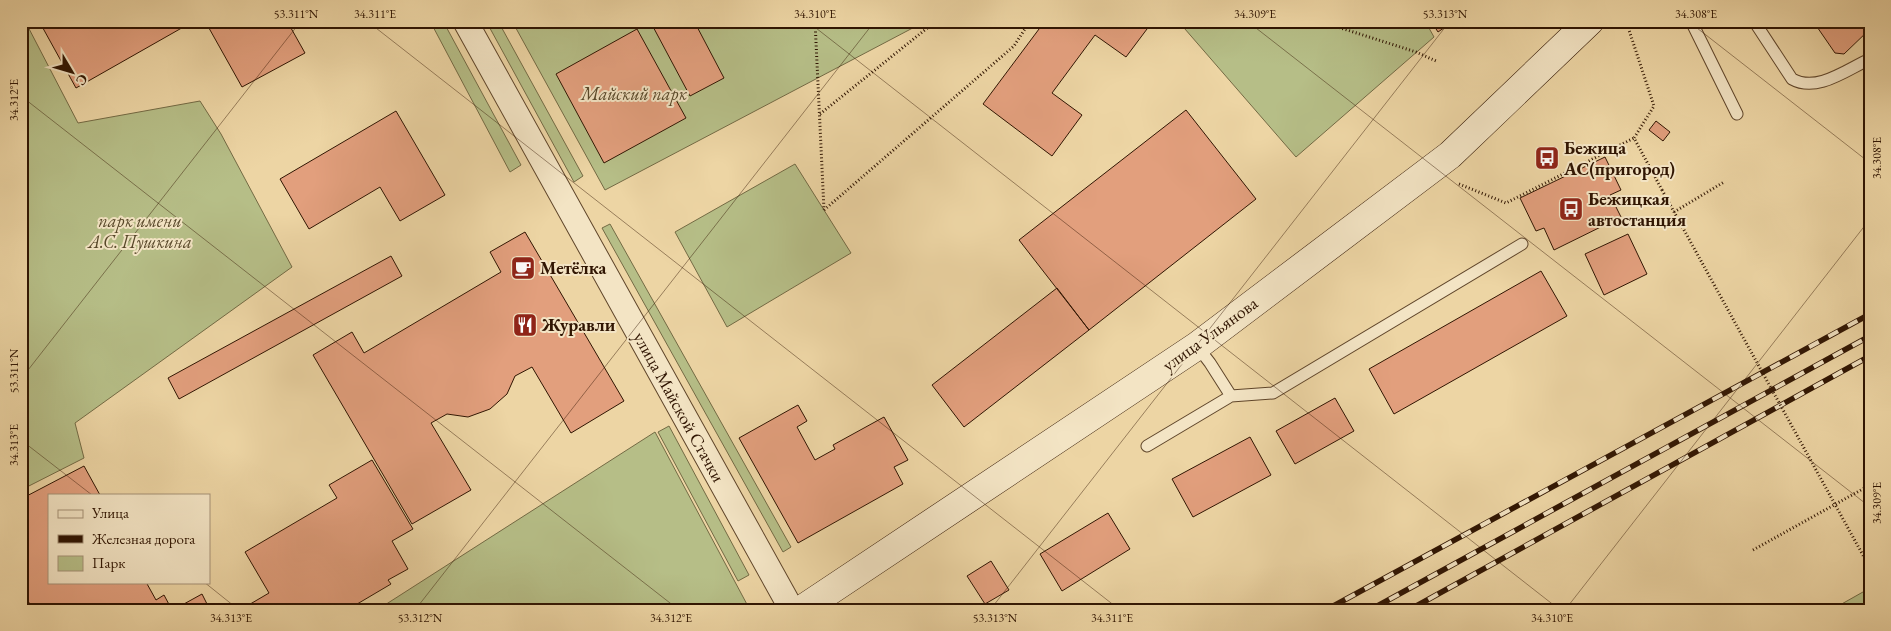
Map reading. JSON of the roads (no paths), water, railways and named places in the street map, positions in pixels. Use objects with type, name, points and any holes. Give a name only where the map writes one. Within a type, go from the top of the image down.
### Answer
[{"type":"main road","name":"улица Ульянова","points":[[814,606],[1197,346],[1450,155],[1590,21]]},
{"type":"street","name":"улица Майской Стачки","points":[[465,21],[792,610]]},
{"type":"lane","points":[[1691,21],[1737,114]]},
{"type":"lane","points":[[1754,21],[1792,79],[1801,84],[1814,85],[1870,59]]},
{"type":"lane","points":[[1147,446],[1231,396],[1274,393],[1522,244]]},
{"type":"lane","points":[[1197,346],[1231,396]]},
{"type":"railway","points":[[1326,610],[1870,314]]},
{"type":"railway","points":[[1370,610],[1870,336]]},
{"type":"railway","points":[[1409,610],[1870,356]]},
{"type":"place","name":"Бежица АС(пригород)","points":[[1547,158]]},
{"type":"place","name":"Бежицкая автостанция","points":[[1571,209]]},
{"type":"place","name":"Метёлка","points":[[523,268]]},
{"type":"place","name":"Журавли","points":[[525,325]]},
{"type":"park label","name":"Майский парк","points":[[634,94]]},
{"type":"park label","name":"парк имени А.С. Пушкина","points":[[140,231]]}]
